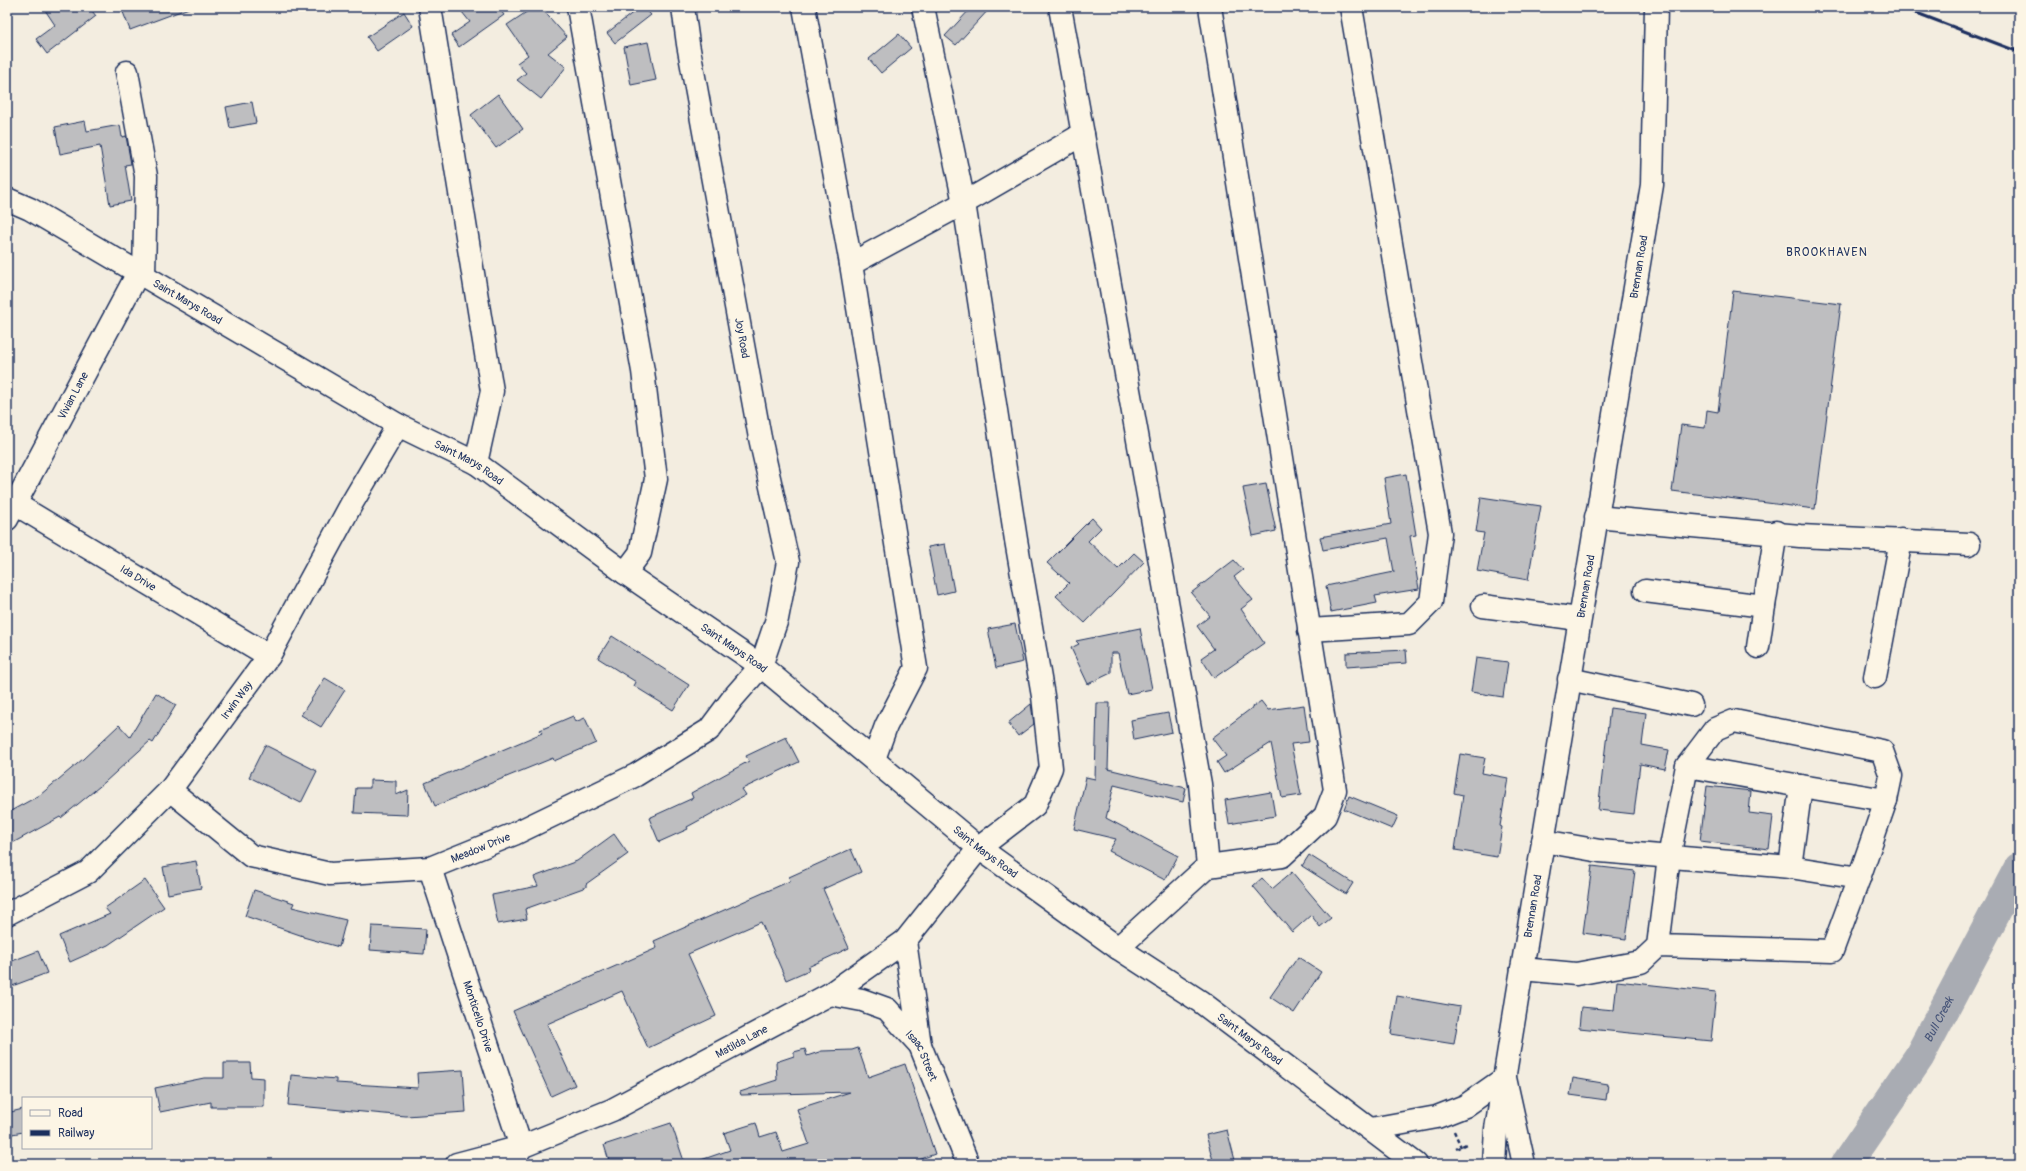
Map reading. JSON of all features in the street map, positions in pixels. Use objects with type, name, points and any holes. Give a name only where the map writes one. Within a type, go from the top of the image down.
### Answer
[{"type":"street","points":[[430,7],[492,391],[476,464]]},
{"type":"street","points":[[578,7],[643,371],[656,479],[640,553],[625,573]]},
{"type":"street","name":"Joy Road","points":[[683,7],[688,44],[760,438],[788,562],[777,619],[761,666]]},
{"type":"street","points":[[804,7],[851,264],[916,668],[886,726],[874,759]]},
{"type":"street","name":"Matilda Lane","points":[[457,1164],[517,1156],[612,1110],[830,994],[905,941],[979,848],[1035,805],[1050,768],[1043,696],[1016,540],[964,203],[923,7]]},
{"type":"street","points":[[1060,7],[1200,784],[1208,866]]},
{"type":"street","points":[[1118,948],[1208,866],[1282,856],[1325,816],[1335,790],[1210,7]]},
{"type":"street","points":[[1309,630],[1409,624],[1431,602],[1440,533],[1351,7]]},
{"type":"street","name":"Brennan Road","points":[[1494,1164],[1496,1129],[1569,679],[1652,185],[1656,7]]},
{"type":"street","points":[[127,72],[146,176],[141,274]]},
{"type":"street","points":[[851,264],[964,203],[1083,134]]},
{"type":"street","name":"Saint Marys Road","points":[[7,199],[30,209],[398,425],[476,464],[625,573],[761,666],[979,848],[1118,948],[1201,1002],[1416,1164]]},
{"type":"street","name":"Vivian Lane","points":[[10,507],[141,274]]},
{"type":"street","name":"Irwin Way","points":[[7,914],[88,872],[170,790],[269,656],[352,503],[398,425]]},
{"type":"street","name":"Ida Drive","points":[[10,507],[269,656]]},
{"type":"street","points":[[1596,517],[1776,532],[1800,536],[1969,544]]},
{"type":"street","points":[[1758,647],[1776,532]]},
{"type":"street","points":[[1875,677],[1901,540]]},
{"type":"street","points":[[1645,591],[1764,606]]},
{"type":"street","points":[[1483,606],[1579,619]]},
{"type":"street","name":"Meadow Drive","points":[[170,790],[251,856],[330,874],[430,868],[514,834],[636,774],[709,730],[761,666]]},
{"type":"street","points":[[1569,679],[1691,705]]},
{"type":"street","points":[[1522,969],[1576,974],[1641,962],[1658,946],[1669,857],[1687,766],[1715,728],[1734,721],[1882,751],[1891,776],[1886,800],[1832,951],[1658,946]]},
{"type":"street","points":[[1687,766],[1886,800]]},
{"type":"street","points":[[1790,867],[1802,786]]},
{"type":"street","points":[[1543,841],[1600,851],[1790,867],[1859,878]]},
{"type":"street","name":"Monticello Drive","points":[[430,868],[517,1156]]},
{"type":"street","points":[[905,941],[920,1045]]},
{"type":"street","name":"Isaac Street","points":[[830,994],[862,1000],[887,1009],[920,1045],[968,1164]]},
{"type":"street","points":[[1371,1129],[1437,1117],[1464,1106],[1505,1078],[1524,1164]]},
{"type":"path","points":[[1453,1129],[1461,1147]]},
{"type":"path","points":[[1456,1149],[1466,1144]]},
{"type":"building","points":[[43,7],[89,7],[96,16],[47,54],[36,39],[55,25]]},
{"type":"building","points":[[121,7],[188,7],[189,8],[130,30]]},
{"type":"building","points":[[458,7],[498,7],[504,15],[459,47],[451,35],[470,22]]},
{"type":"building","points":[[534,7],[540,7],[567,37],[548,53],[566,67],[541,99],[517,80],[526,73],[517,63],[528,55],[507,25]]},
{"type":"building","points":[[640,7],[644,7],[651,15],[615,43],[607,33]]},
{"type":"building","points":[[972,7],[991,7],[956,45],[945,36]]},
{"type":"building","points":[[404,12],[413,26],[377,51],[367,37]]},
{"type":"building","points":[[899,34],[911,48],[881,73],[869,59]]},
{"type":"building","points":[[648,42],[656,80],[631,85],[624,47]]},
{"type":"building","points":[[498,94],[523,129],[496,148],[471,115]]},
{"type":"building","points":[[252,102],[256,123],[230,128],[226,107]]},
{"type":"building","points":[[85,121],[87,131],[120,125],[122,137],[126,136],[131,164],[125,165],[131,201],[110,205],[100,146],[60,154],[55,127]]},
{"type":"building","points":[[1733,291],[1841,304],[1815,509],[1672,491],[1681,425],[1705,428],[1707,410],[1718,412]]},
{"type":"building","points":[[1406,474],[1416,535],[1410,536],[1419,589],[1375,596],[1377,603],[1331,612],[1326,586],[1394,572],[1388,538],[1323,550],[1320,537],[1391,524],[1384,478]]},
{"type":"building","points":[[1266,484],[1276,531],[1253,536],[1243,488]]},
{"type":"building","points":[[1481,497],[1541,506],[1528,580],[1477,571],[1484,533],[1476,532]]},
{"type":"building","points":[[1092,518],[1101,528],[1088,541],[1118,569],[1134,553],[1144,562],[1085,623],[1056,596],[1069,583],[1047,563]]},
{"type":"building","points":[[945,544],[954,591],[937,595],[928,547]]},
{"type":"building","points":[[1234,560],[1243,570],[1234,577],[1253,600],[1241,609],[1264,643],[1214,678],[1201,658],[1214,649],[1197,626],[1210,616],[1191,593]]},
{"type":"building","points":[[1015,624],[1023,662],[996,668],[988,629]]},
{"type":"building","points":[[1140,628],[1152,689],[1127,694],[1118,653],[1111,653],[1111,673],[1088,684],[1071,648],[1079,644],[1076,641]]},
{"type":"building","points":[[612,636],[689,685],[673,710],[634,686],[636,682],[598,658]]},
{"type":"building","points":[[1406,650],[1407,663],[1346,667],[1346,653]]},
{"type":"building","points":[[1476,658],[1508,662],[1503,697],[1471,692]]},
{"type":"building","points":[[325,678],[345,690],[321,727],[301,715]]},
{"type":"building","points":[[156,693],[176,705],[153,743],[150,741],[105,782],[61,818],[60,817],[7,846],[7,813],[40,795],[83,759],[119,725],[130,737]]},
{"type":"building","points":[[1261,701],[1268,710],[1304,705],[1309,742],[1291,744],[1301,795],[1282,798],[1271,743],[1224,773],[1217,762],[1226,756],[1212,738]]},
{"type":"building","points":[[1097,703],[1110,703],[1108,769],[1186,788],[1183,802],[1114,785],[1106,818],[1178,856],[1165,880],[1109,851],[1116,839],[1074,829],[1086,777],[1095,779]]},
{"type":"building","points":[[1031,704],[1034,724],[1018,736],[1008,723]]},
{"type":"building","points":[[1610,708],[1646,713],[1642,745],[1669,750],[1665,769],[1640,764],[1634,814],[1598,810]]},
{"type":"building","points":[[1168,713],[1172,732],[1134,740],[1131,720]]},
{"type":"building","points":[[573,716],[575,722],[585,718],[596,743],[554,761],[553,758],[435,806],[425,783],[542,733],[540,730]]},
{"type":"building","points":[[786,737],[799,762],[742,789],[746,795],[687,827],[688,829],[659,842],[649,818],[693,798],[691,793],[749,761],[746,756]]},
{"type":"building","points":[[265,745],[317,771],[301,803],[249,777]]},
{"type":"building","points":[[1460,754],[1485,758],[1482,773],[1508,778],[1500,826],[1502,827],[1497,857],[1455,850],[1463,795],[1454,793]]},
{"type":"building","points":[[370,780],[396,781],[396,795],[408,790],[407,815],[354,813],[356,788],[370,788]]},
{"type":"building","points":[[1707,786],[1751,791],[1749,813],[1773,816],[1769,849],[1700,841]]},
{"type":"building","points":[[1271,792],[1275,816],[1229,824],[1225,800]]},
{"type":"building","points":[[1349,796],[1398,816],[1392,829],[1344,809]]},
{"type":"building","points":[[614,834],[628,854],[586,884],[586,887],[525,909],[527,919],[498,924],[492,895],[538,886],[534,877],[577,861]]},
{"type":"building","points":[[851,849],[861,872],[823,889],[849,948],[808,967],[809,970],[786,980],[761,922],[688,954],[716,1016],[648,1048],[622,991],[547,1024],[575,1085],[551,1096],[513,1011],[657,948],[654,941],[790,881],[789,877]]},
{"type":"building","points":[[1309,855],[1353,883],[1346,894],[1302,866]]},
{"type":"building","points":[[196,861],[201,888],[168,894],[163,867]]},
{"type":"building","points":[[1592,866],[1635,871],[1626,939],[1583,933]]},
{"type":"building","points":[[1292,872],[1331,918],[1320,927],[1311,915],[1292,932],[1253,886],[1262,878],[1272,889]]},
{"type":"building","points":[[145,880],[164,907],[108,945],[70,962],[59,936],[110,914],[105,908]]},
{"type":"building","points":[[254,890],[294,903],[292,907],[346,920],[339,947],[303,937],[245,916]]},
{"type":"building","points":[[372,926],[426,929],[424,954],[370,950]]},
{"type":"building","points":[[38,951],[47,973],[7,988],[7,963]]},
{"type":"building","points":[[1298,957],[1321,972],[1294,1013],[1270,997]]},
{"type":"building","points":[[1617,981],[1716,992],[1711,1041],[1579,1028],[1581,1007],[1614,1010]]},
{"type":"building","points":[[1397,996],[1460,1007],[1454,1044],[1391,1034]]},
{"type":"building","points":[[858,1048],[868,1077],[905,1064],[935,1154],[907,1164],[695,1164],[695,1162],[730,1150],[724,1133],[756,1123],[760,1137],[776,1132],[783,1152],[809,1144],[797,1109],[850,1092],[741,1095],[740,1092],[777,1080],[776,1062],[794,1056],[794,1052],[805,1049],[807,1056],[822,1051],[852,1050]]},
{"type":"building","points":[[224,1063],[250,1063],[251,1077],[264,1078],[264,1107],[211,1107],[211,1102],[160,1112],[155,1088],[204,1078],[224,1078]]},
{"type":"building","points":[[463,1070],[466,1112],[406,1116],[288,1105],[291,1075],[336,1079],[336,1083],[418,1088],[417,1073]]},
{"type":"building","points":[[1573,1078],[1608,1084],[1606,1100],[1570,1095]]},
{"type":"building","points":[[22,1109],[22,1132],[7,1135],[7,1113]]},
{"type":"building","points":[[671,1123],[685,1164],[610,1164],[604,1145]]},
{"type":"building","points":[[1227,1130],[1236,1164],[1214,1164],[1206,1135]]},
{"type":"waterway","name":"Bull Creek","points":[[1846,1164],[1919,1057],[2019,868]]},
{"type":"railway","points":[[1901,7],[2019,52]]},
{"type":"district","name":"BROOKHAVEN","points":[[1827,252]]}]
